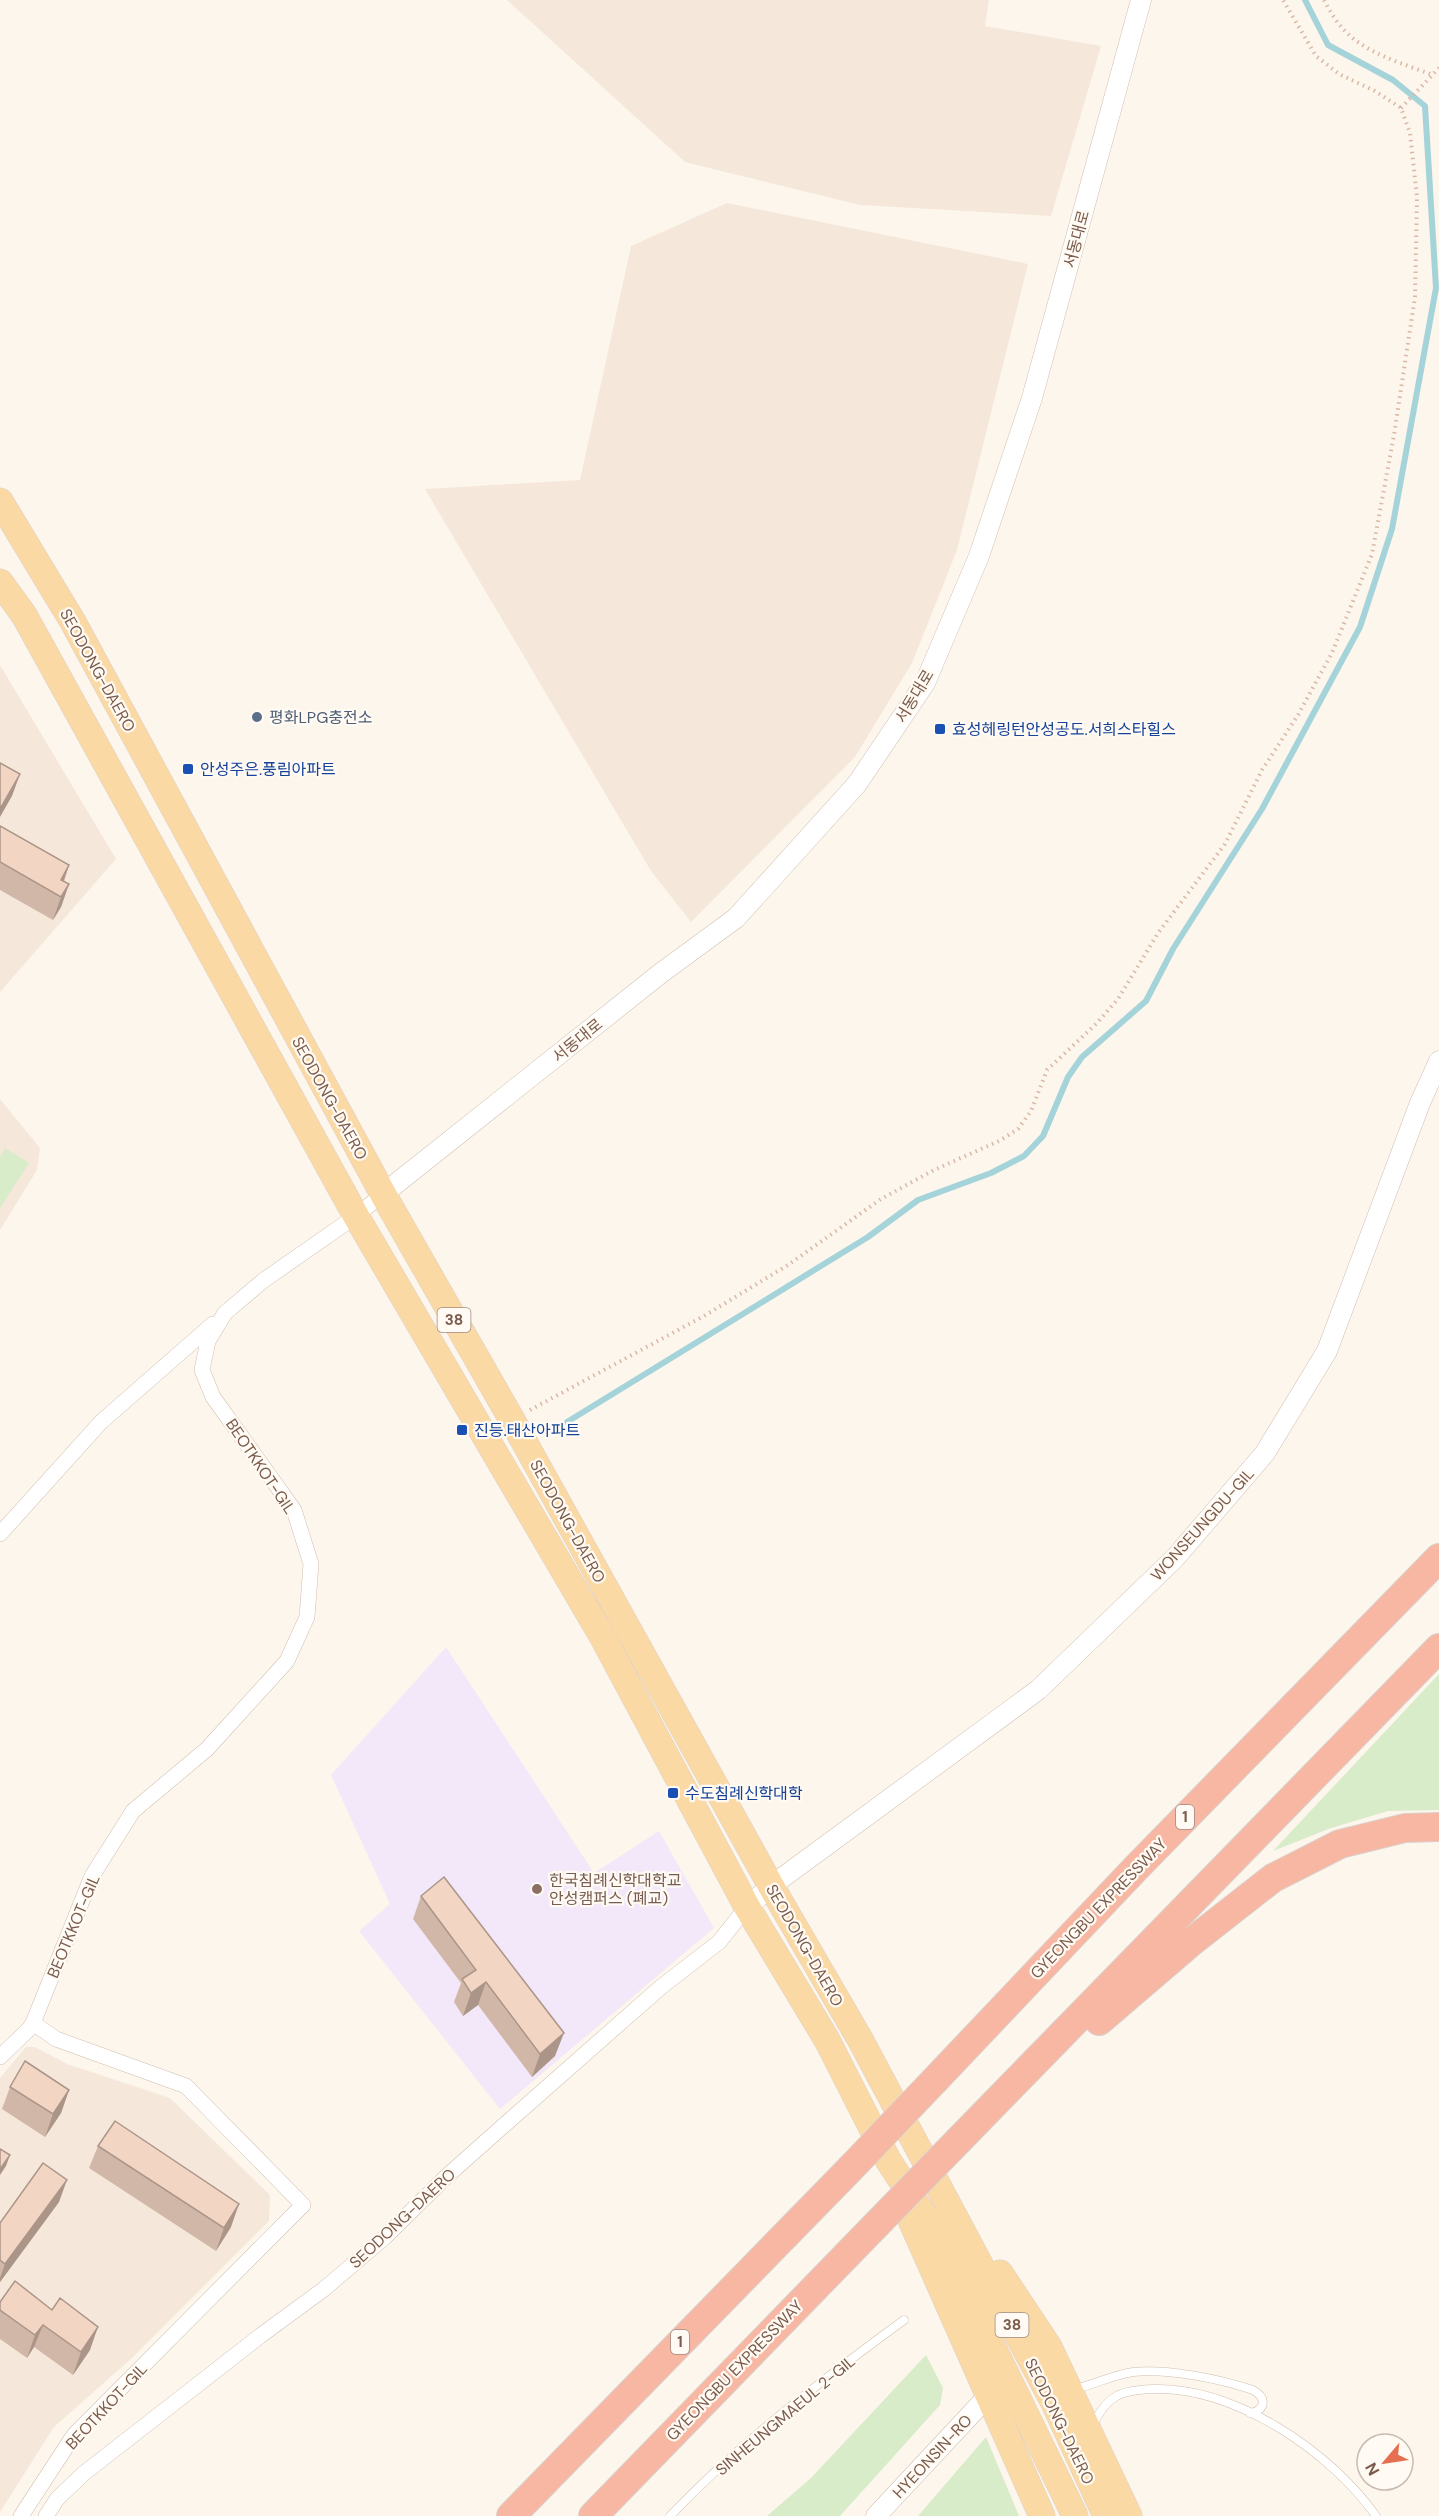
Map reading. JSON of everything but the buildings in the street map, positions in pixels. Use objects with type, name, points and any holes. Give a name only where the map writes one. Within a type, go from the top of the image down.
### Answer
[{"type":"highway","name":"GYEONGBU EXPRESSWAY","points":[[511,2516],[850,2169],[1136,1868],[1439,1558]]},
{"type":"highway","points":[[960,2139],[1439,1648]]},
{"type":"highway","points":[[960,2139],[1190,1943],[1272,1878],[1340,1844],[1405,1828],[1439,1827]]},
{"type":"highway","name":"GYEONGBU EXPRESSWAY","points":[[593,2516],[960,2139]]},
{"type":"main road","name":"SEODONG-DAERO","points":[[0,501],[73,622],[383,1194],[512,1420],[771,1887],[861,2041],[1055,2405],[1106,2516]]},
{"type":"main road","name":"SEODONG-DAERO","points":[[0,582],[24,615],[356,1216],[602,1636],[747,1907],[827,2040],[888,2160],[944,2246],[1075,2516]]},
{"type":"main road","points":[[911,2137],[1049,2347],[1130,2516]]},
{"type":"main road","points":[[888,2160],[908,2217],[1042,2516]]},
{"type":"street","name":"서동대로","points":[[383,1194],[661,973],[736,918],[857,784],[925,683],[979,556],[1032,398],[1141,0]]},
{"type":"street","name":"WONSEUNGDU-GIL","points":[[747,1907],[1038,1690],[1175,1558],[1264,1453],[1327,1351],[1420,1103],[1439,1061]]},
{"type":"street","name":"BEOTKKOT-GIL","points":[[21,2516],[74,2435],[303,2205],[186,2086],[56,2039],[33,2023],[92,1876],[133,1811],[207,1749],[287,1661],[307,1617],[311,1564],[294,1510],[213,1397],[202,1371],[208,1341],[225,1313],[264,1280],[356,1216],[383,1194]]},
{"type":"street","points":[[0,1534],[100,1422],[225,1313]]},
{"type":"street","name":"SEODONG-DAERO","points":[[45,2516],[57,2499],[82,2474],[324,2289],[385,2237],[448,2175],[502,2127],[661,1987],[718,1942],[747,1907]]},
{"type":"street","points":[[0,2057],[30,2029],[33,2023]]},
{"type":"street","name":"HYEONSIN-RO","points":[[876,2516],[987,2396]]},
{"type":"lane","name":"SINHEUNGMAEUL 2-GIL","points":[[670,2516],[738,2451],[821,2381],[904,2320]]},
{"type":"lane","points":[[1068,2387],[1079,2388],[1131,2373],[1155,2370],[1253,2390],[1260,2394],[1264,2402],[1258,2412],[1250,2413]]},
{"type":"lane","points":[[1090,2432],[1101,2406],[1115,2396],[1137,2390],[1178,2390],[1201,2394],[1250,2413],[1280,2429],[1331,2466],[1364,2499],[1376,2516]]},
{"type":"path","points":[[512,1420],[704,1316],[788,1265],[881,1199],[934,1170],[999,1141],[1018,1129],[1031,1111],[1047,1070],[1096,1024],[1118,999],[1158,933],[1225,844],[1262,770],[1298,715],[1332,653],[1372,554],[1394,435],[1415,297],[1417,197],[1410,133],[1401,108],[1375,90],[1339,74],[1316,56],[1283,0]]},
{"type":"path","points":[[1324,0],[1336,21],[1359,43],[1433,75]]},
{"type":"path","points":[[1401,108],[1439,68]]},
{"type":"shaded area","points":[[507,0],[989,0],[985,26],[1101,46],[1051,216],[860,205],[685,162]]},
{"type":"shaded area","points":[[727,203],[1028,264],[957,550],[912,663],[855,757],[691,922],[651,871],[425,489],[580,480],[631,246]]},
{"type":"shaded area","points":[[0,665],[116,859],[0,992]]},
{"type":"shaded area","points":[[0,1099],[40,1148],[37,1170],[0,1230]]},
{"type":"shaded area","name":"한국침례신학대학교 안성캠퍼스 (폐교)","points":[[446,1647],[594,1873],[659,1831],[714,1928],[500,2109],[359,1931],[390,1904],[331,1775]]},
{"type":"shaded area","points":[[26,2047],[35,2047],[67,2064],[170,2098],[270,2195],[269,2221],[133,2357],[54,2427],[0,2512],[0,2078]]},
{"type":"green space","points":[[5,1148],[29,1163],[0,1208],[0,1157]]},
{"type":"green space","points":[[1439,1674],[1439,1810],[1388,1811],[1331,1828],[1273,1851]]},
{"type":"green space","points":[[926,2355],[943,2388],[940,2405],[840,2516],[767,2516],[811,2478]]},
{"type":"green space","points":[[986,2437],[1019,2516],[918,2516]]},
{"type":"waterway","points":[[567,1422],[868,1237],[918,1200],[991,1173],[1024,1156],[1043,1136],[1068,1077],[1082,1057],[1146,1001],[1173,949],[1262,809],[1360,627],[1392,529],[1436,288],[1425,106],[1393,80],[1328,45],[1305,0]]},
{"type":"place","name":"평화LPG충전소","points":[[257,717]]},
{"type":"place","name":"효성헤링턴안성공도.서희스타힐스","points":[[940,729]]},
{"type":"place","name":"안성주은.풍림아파트","points":[[188,769]]},
{"type":"place","name":"진등.태산아파트","points":[[462,1430]]},
{"type":"place","name":"수도침례신학대학","points":[[673,1793]]},
{"type":"place","name":"한국침례신학대학교 안성캠퍼스 (폐교)","points":[[537,1889]]}]
